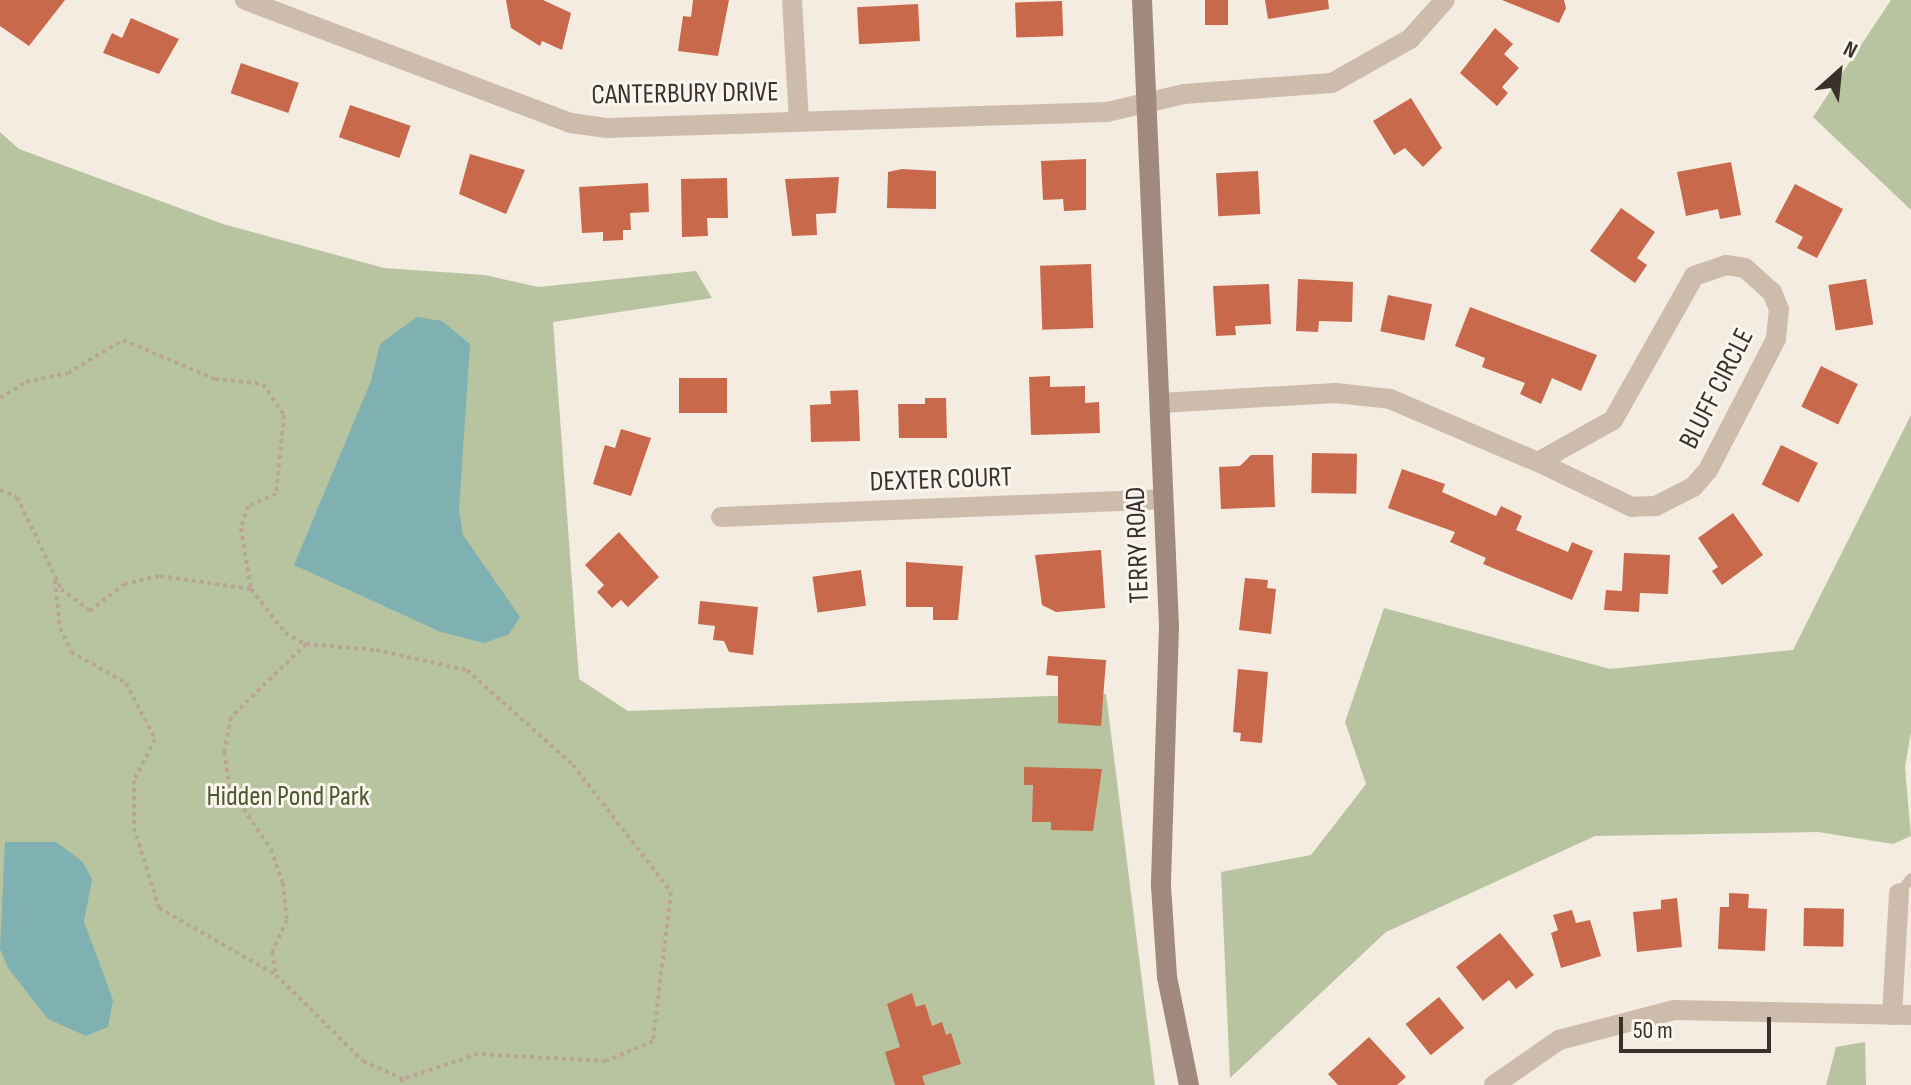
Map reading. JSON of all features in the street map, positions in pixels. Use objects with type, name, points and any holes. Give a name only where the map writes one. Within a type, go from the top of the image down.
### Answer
[{"type":"street","name":"CANTERBURY DRIVE","points":[[245,0],[571,123],[606,128],[1107,112],[1147,101],[1332,83],[1410,39],[1445,0]]},
{"type":"street","points":[[792,0],[799,120]]},
{"type":"street","name":"TERRY ROAD","points":[[1142,0],[1169,627],[1161,886],[1167,977],[1189,1085]]},
{"type":"street","name":"BLUFF CIRCLE","points":[[1161,403],[1336,393],[1390,399],[1538,462],[1632,507],[1656,506],[1693,487],[1708,470],[1776,339],[1779,309],[1772,292],[1745,268],[1726,265],[1694,276],[1613,420],[1538,462]]},
{"type":"street","name":"DEXTER COURT","points":[[721,517],[1163,499]]},
{"type":"street","points":[[1494,1085],[1559,1040],[1674,1010],[1901,1015],[1905,886]]},
{"type":"path","points":[[0,398],[26,382],[68,373],[123,340],[215,379],[263,384],[284,415],[276,494],[248,506],[241,528],[251,589],[285,633],[306,644],[376,650],[467,670],[573,765],[671,892],[653,1041],[606,1061],[478,1054],[402,1082],[363,1061],[276,975],[159,908],[134,828],[134,780],[155,739],[126,683],[71,652],[60,628],[54,577],[17,497],[0,490]]},
{"type":"path","points":[[54,577],[90,611],[124,584],[160,576],[251,589]]},
{"type":"path","points":[[276,975],[272,952],[287,920],[283,883],[271,849],[230,789],[224,752],[231,717],[306,644]]},
{"type":"green space","points":[[1891,0],[1911,0],[1911,210],[1813,117]]},
{"type":"green space","name":"Hidden Pond Park","points":[[0,132],[19,149],[223,224],[384,268],[485,275],[538,287],[696,271],[712,298],[553,322],[579,679],[628,711],[1106,694],[1155,1085],[0,1085]]},
{"type":"green space","points":[[1911,415],[1911,732],[1905,767],[1911,836],[1893,844],[1818,832],[1595,836],[1386,932],[1230,1078],[1221,872],[1311,855],[1366,784],[1345,722],[1384,608],[1610,669],[1793,650]]},
{"type":"green space","points":[[1865,1042],[1866,1085],[1826,1085],[1836,1047]]},
{"type":"water","points":[[417,317],[442,321],[470,344],[459,510],[463,535],[520,617],[509,634],[484,643],[441,632],[294,565],[371,381],[380,344]]},
{"type":"water","points":[[5,842],[56,842],[83,862],[92,879],[84,922],[113,1000],[108,1027],[86,1036],[48,1019],[8,968],[0,949]]},
{"type":"building","points":[[0,0],[65,0],[29,46],[0,26]]},
{"type":"building","points":[[506,0],[543,0],[571,13],[562,50],[542,41],[540,46],[511,28]]},
{"type":"building","points":[[693,0],[729,0],[718,56],[678,51],[683,16],[691,17]]},
{"type":"building","points":[[1205,0],[1228,0],[1228,25],[1205,25]]},
{"type":"building","points":[[1265,0],[1328,0],[1329,9],[1268,19]]},
{"type":"building","points":[[1502,0],[1564,0],[1566,8],[1559,23]]},
{"type":"building","points":[[1062,1],[1063,36],[1016,38],[1015,3]]},
{"type":"building","points":[[918,4],[920,41],[859,44],[857,7]]},
{"type":"building","points":[[131,18],[179,39],[159,74],[103,53],[112,33],[122,38]]},
{"type":"building","points":[[1495,28],[1513,44],[1504,54],[1519,68],[1502,87],[1508,93],[1497,106],[1460,73]]},
{"type":"building","points":[[241,63],[299,83],[288,113],[231,93]]},
{"type":"building","points":[[1411,98],[1442,148],[1423,167],[1405,148],[1394,155],[1373,121]]},
{"type":"building","points":[[350,105],[411,126],[399,158],[339,137]]},
{"type":"building","points":[[470,154],[525,170],[506,214],[459,194]]},
{"type":"building","points":[[1086,159],[1086,210],[1064,211],[1063,199],[1043,200],[1041,161]]},
{"type":"building","points":[[1731,162],[1741,215],[1720,219],[1718,209],[1686,216],[1677,172]]},
{"type":"building","points":[[902,169],[936,171],[936,209],[887,208],[888,172]]},
{"type":"building","points":[[1258,171],[1260,214],[1218,216],[1216,173]]},
{"type":"building","points":[[839,177],[836,213],[816,214],[817,235],[792,236],[785,179]]},
{"type":"building","points":[[727,178],[728,218],[707,218],[708,236],[682,237],[681,179]]},
{"type":"building","points":[[648,183],[649,212],[630,213],[631,230],[623,230],[623,240],[603,241],[603,232],[582,233],[579,187]]},
{"type":"building","points":[[1795,184],[1843,209],[1817,258],[1797,248],[1803,237],[1775,222]]},
{"type":"building","points":[[1621,208],[1655,232],[1637,258],[1647,265],[1635,283],[1590,251]]},
{"type":"building","points":[[1091,264],[1093,328],[1042,330],[1040,266]]},
{"type":"building","points":[[1298,279],[1353,282],[1352,322],[1319,321],[1318,332],[1296,331]]},
{"type":"building","points":[[1866,279],[1873,324],[1836,330],[1828,285]]},
{"type":"building","points":[[1269,284],[1271,324],[1235,326],[1236,335],[1216,336],[1213,286]]},
{"type":"building","points":[[1388,295],[1432,304],[1424,341],[1380,331]]},
{"type":"building","points":[[1470,307],[1597,355],[1581,391],[1552,378],[1541,404],[1520,394],[1525,383],[1482,367],[1485,358],[1455,346]]},
{"type":"building","points":[[1821,366],[1858,384],[1838,424],[1801,406]]},
{"type":"building","points":[[1050,376],[1050,387],[1085,386],[1085,403],[1099,402],[1100,433],[1031,435],[1029,377]]},
{"type":"building","points":[[679,378],[727,378],[727,413],[679,413]]},
{"type":"building","points":[[858,390],[860,441],[811,442],[810,405],[831,404],[830,391]]},
{"type":"building","points":[[925,398],[946,398],[947,438],[899,438],[898,404],[925,404]]},
{"type":"building","points":[[621,429],[651,438],[631,496],[593,484],[605,445],[615,448]]},
{"type":"building","points":[[1781,445],[1818,463],[1799,503],[1762,485]]},
{"type":"building","points":[[1312,453],[1357,454],[1356,494],[1311,493]]},
{"type":"building","points":[[1251,455],[1273,455],[1275,507],[1221,509],[1219,467],[1240,466]]},
{"type":"building","points":[[1402,469],[1445,484],[1442,492],[1496,516],[1501,506],[1522,516],[1516,530],[1568,552],[1572,542],[1593,551],[1572,600],[1483,564],[1486,558],[1450,542],[1455,532],[1388,508]]},
{"type":"building","points":[[1733,513],[1763,555],[1722,585],[1712,571],[1718,567],[1698,538]]},
{"type":"building","points":[[619,532],[659,577],[628,607],[621,600],[612,608],[597,592],[604,585],[585,565]]},
{"type":"building","points":[[1101,550],[1105,608],[1056,612],[1042,605],[1035,555]]},
{"type":"building","points":[[1624,553],[1670,555],[1668,594],[1640,593],[1639,612],[1604,610],[1606,590],[1622,591]]},
{"type":"building","points":[[906,562],[963,566],[958,620],[933,620],[933,607],[906,607]]},
{"type":"building","points":[[861,570],[866,606],[817,612],[812,577]]},
{"type":"building","points":[[1245,578],[1268,580],[1267,588],[1276,589],[1271,634],[1239,630]]},
{"type":"building","points":[[700,601],[758,607],[753,655],[729,652],[724,641],[713,640],[715,626],[698,624]]},
{"type":"building","points":[[1048,656],[1106,660],[1101,726],[1058,723],[1058,676],[1046,675]]},
{"type":"building","points":[[1238,669],[1268,672],[1262,743],[1240,741],[1241,733],[1233,732]]},
{"type":"building","points":[[1024,767],[1102,769],[1093,831],[1051,830],[1051,822],[1032,822],[1033,785],[1024,785]]},
{"type":"building","points":[[1729,893],[1749,894],[1748,908],[1767,909],[1765,951],[1718,949],[1720,907],[1729,907]]},
{"type":"building","points":[[1677,898],[1682,947],[1637,952],[1633,912],[1661,909],[1661,900]]},
{"type":"building","points":[[1804,908],[1844,909],[1843,947],[1803,946]]},
{"type":"building","points":[[1572,910],[1576,923],[1590,920],[1601,956],[1561,968],[1551,933],[1558,930],[1553,915]]},
{"type":"building","points":[[1500,933],[1534,975],[1516,989],[1509,980],[1483,1001],[1456,967]]},
{"type":"building","points":[[912,993],[916,1007],[925,1004],[932,1026],[942,1022],[946,1035],[951,1033],[961,1064],[922,1076],[925,1085],[895,1085],[885,1052],[900,1047],[887,1004]]},
{"type":"building","points":[[1439,997],[1464,1028],[1431,1055],[1406,1024]]},
{"type":"building","points":[[1369,1037],[1406,1077],[1397,1085],[1338,1085],[1328,1074]]}]
